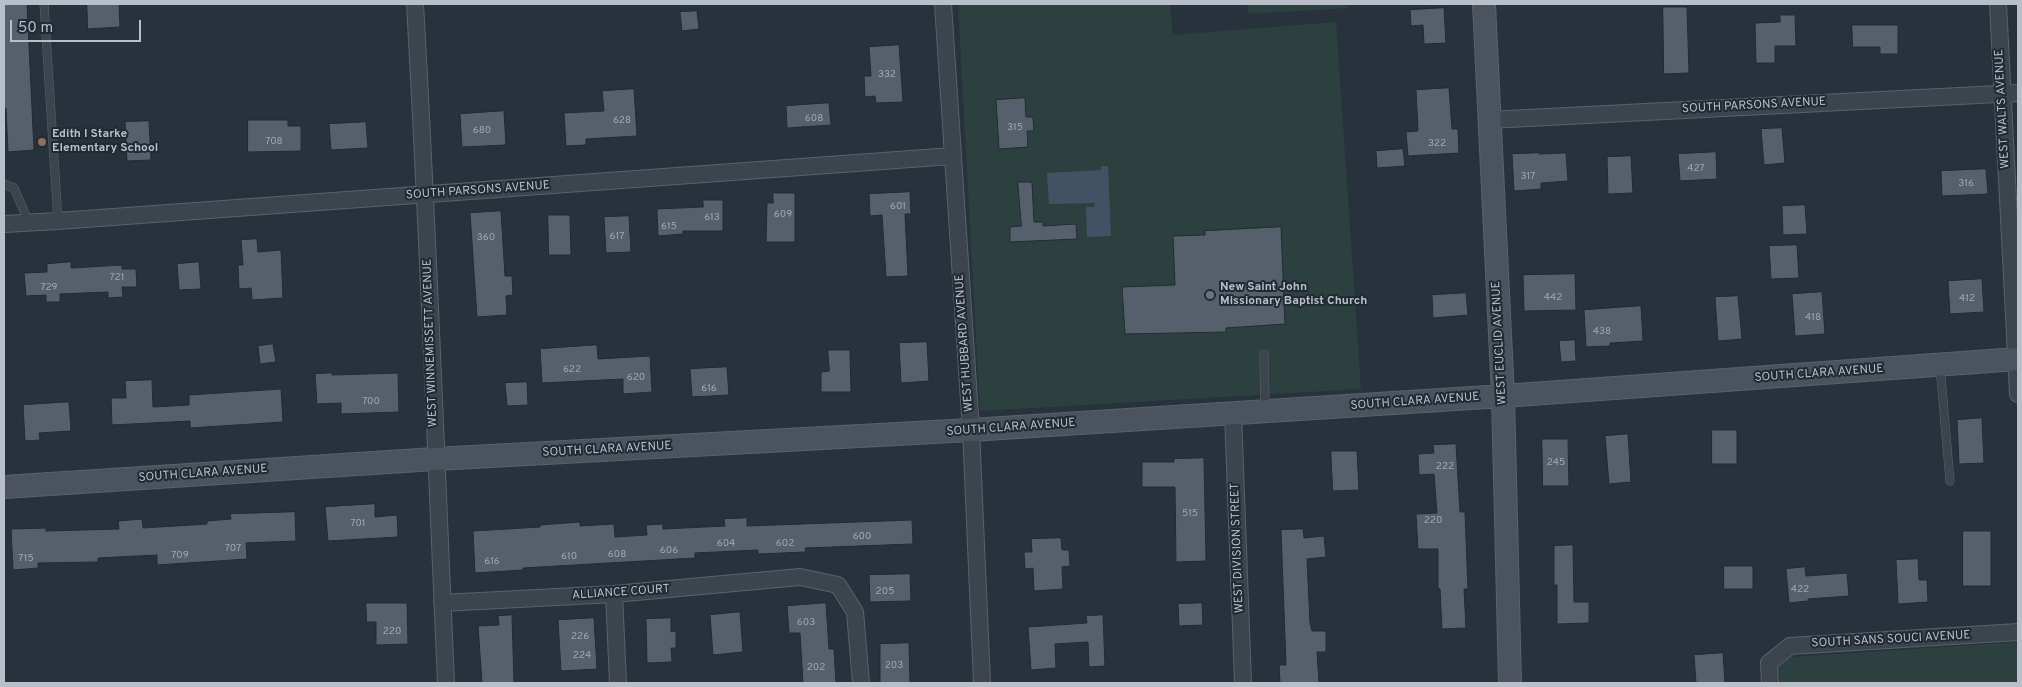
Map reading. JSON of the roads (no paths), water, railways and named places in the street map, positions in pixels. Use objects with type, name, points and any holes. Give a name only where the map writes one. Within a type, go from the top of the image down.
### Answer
[{"type":"street","name":"WEST WINNEMISSETT AVENUE","points":[[415,4],[426,195],[435,459],[446,683]]},
{"type":"street","name":"WEST HUBBARD AVENUE","points":[[943,4],[971,430],[982,683]]},
{"type":"street","name":"WEST EUCLID AVENUE","points":[[1484,4],[1502,396],[1510,683]]},
{"type":"street","name":"WEST WALTS AVENUE","points":[[1998,4],[2010,93],[2018,394]]},
{"type":"street","name":"SOUTH PARSONS AVENUE","points":[[1489,120],[2010,93]]},
{"type":"street","name":"SOUTH PARSONS AVENUE","points":[[4,224],[952,156]]},
{"type":"street","name":"SOUTH CLARA AVENUE","points":[[4,487],[435,459],[971,430],[1502,396],[2017,359]]},
{"type":"street","name":"WEST DIVISION STREET","points":[[1233,413],[1243,683]]},
{"type":"street","name":"ALLIANCE COURT","points":[[442,603],[614,594],[800,577],[838,585],[855,612],[862,683]]},
{"type":"street","points":[[614,594],[618,683]]},
{"type":"street","name":"SOUTH SANS SOUCI AVENUE","points":[[1770,683],[1769,663],[1790,646],[2018,632]]},
{"type":"lane","points":[[44,4],[58,221]]},
{"type":"lane","points":[[4,184],[14,188],[29,223]]},
{"type":"lane","points":[[1264,354],[1265,411]]},
{"type":"lane","points":[[1940,365],[1950,481]]},
{"type":"water","points":[[1101,166],[1108,166],[1111,236],[1087,237],[1086,207],[1094,207],[1095,203],[1049,204],[1047,173],[1101,170]]},
{"type":"place","name":"Edith I Starke Elementary School","points":[[42,142]]},
{"type":"place","name":"New Saint John Missionary Baptist Church","points":[[1210,295]]}]
